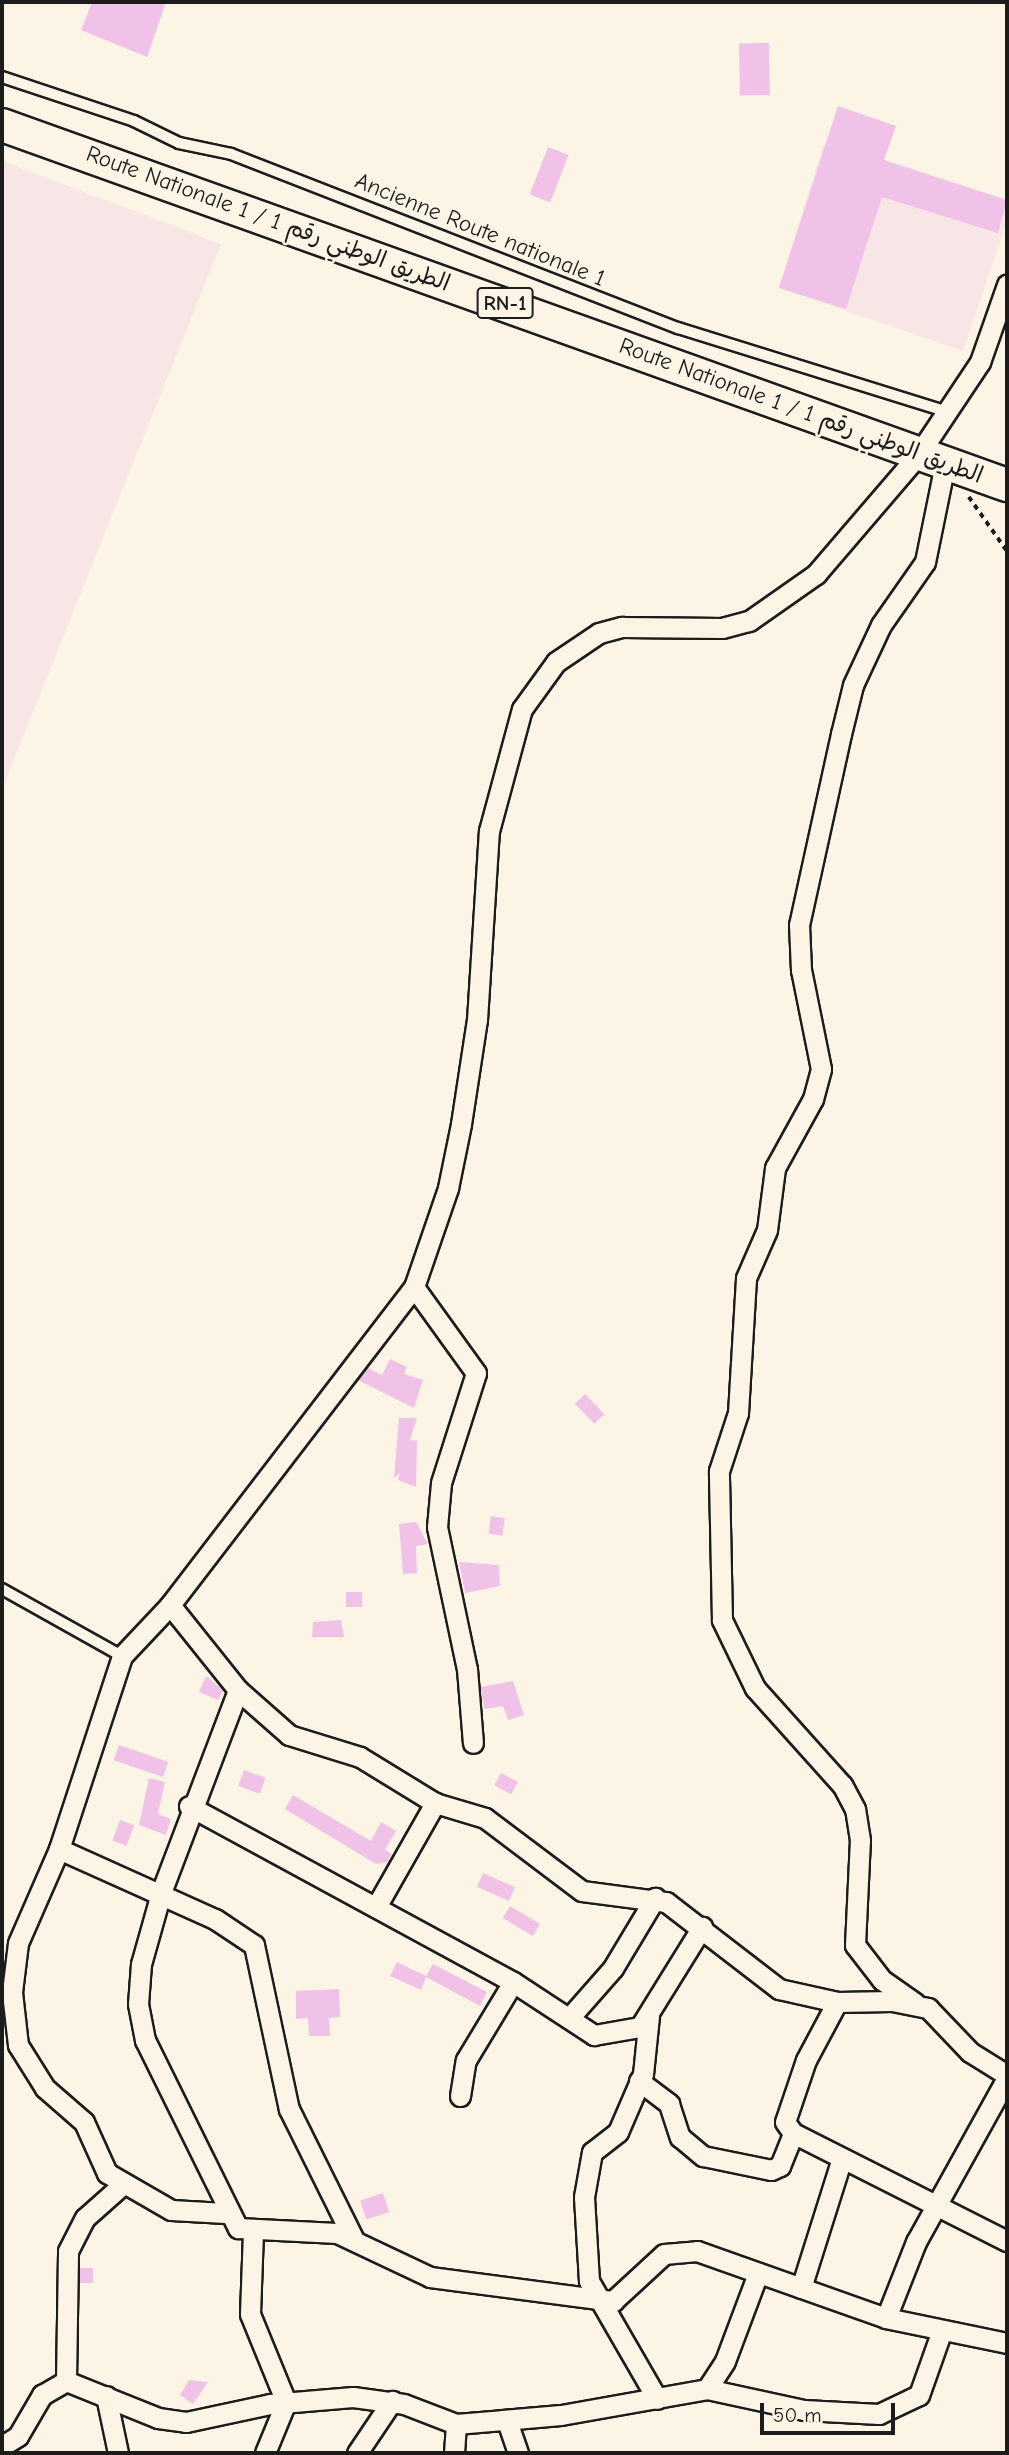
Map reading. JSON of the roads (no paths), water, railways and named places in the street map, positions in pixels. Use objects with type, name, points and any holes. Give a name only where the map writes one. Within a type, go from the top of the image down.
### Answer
[{"type":"main road","name":"Route Nationale 1 / الطريق الوطني رقم 1","points":[[2,125],[1007,485]]},
{"type":"street","points":[[886,2318],[938,2206],[1007,2076],[882,1980],[855,1945],[860,1840],[855,1809],[842,1784],[755,1688],[722,1620],[719,1471],[738,1413],[746,1278],[767,1230],[775,1168],[820,1077],[799,925],[841,734],[864,659],[925,562],[932,459],[947,412],[980,362],[1007,285]]},
{"type":"street","points":[[225,2213],[184,2214],[122,2185],[99,2165],[84,2122],[38,2079],[18,2045],[14,1959],[59,1849],[122,1656],[170,1605],[414,1287],[448,1188],[461,1125],[478,1008],[489,831],[522,709],[556,662],[599,633],[622,626],[722,628],[749,621],[816,574],[932,459]]},
{"type":"street","points":[[414,1287],[476,1373],[441,1483],[437,1527],[467,1669],[473,1743]]},
{"type":"street","points":[[170,1605],[238,1690],[289,1735],[360,1757],[435,1803],[506,1831],[582,1891],[655,1898],[702,1927],[726,1953],[779,1989],[837,2002],[915,2003]]},
{"type":"street","points":[[238,1690],[190,1806],[141,1964],[145,2040],[225,2213],[238,2228],[253,2232],[282,2225],[354,2240],[430,2277],[602,2301],[621,2298],[664,2254],[678,2249],[758,2273],[886,2318],[941,2333],[1007,2343]]},
{"type":"street","points":[[376,1907],[435,1803]]},
{"type":"street","points":[[190,1806],[513,1982],[594,2035],[609,2035],[640,2028],[702,1927]]},
{"type":"street","points":[[59,1849],[161,1893],[243,1935],[259,1954],[289,2109],[354,2240]]},
{"type":"street","points":[[570,2017],[613,1968],[655,1898]]},
{"type":"street","points":[[460,2096],[466,2060],[513,1982]]},
{"type":"street","points":[[639,2081],[669,2104],[680,2137],[703,2156],[771,2170],[780,2166],[793,2133],[787,2110],[837,2002]]},
{"type":"street","points":[[649,2015],[639,2081],[623,2124],[592,2152],[587,2170],[587,2274],[657,2399]]},
{"type":"street","points":[[793,2133],[1007,2241]]},
{"type":"street","points":[[801,2288],[842,2158]]},
{"type":"street","points":[[66,2381],[68,2251],[85,2218],[122,2185]]},
{"type":"street","points":[[253,2232],[250,2314],[285,2402],[265,2453]]},
{"type":"street","points":[[707,2389],[725,2361],[758,2273]]},
{"type":"street","points":[[66,2381],[186,2422],[285,2402],[392,2401],[456,2424],[507,2421],[707,2389],[804,2410],[879,2414],[919,2395],[941,2333]]},
{"type":"street","points":[[2,2446],[18,2436],[42,2395],[66,2381]]},
{"type":"street","points":[[106,2396],[118,2453]]},
{"type":"street","points":[[357,2453],[392,2401]]},
{"type":"street","points":[[507,2421],[518,2453]]},
{"type":"street","points":[[454,2453],[456,2424]]},
{"type":"lane","name":"Ancienne Route nationale 1","points":[[2,77],[134,121],[178,143],[231,154],[678,328],[947,412]]},
{"type":"lane","points":[[2,1589],[122,1656]]}]
